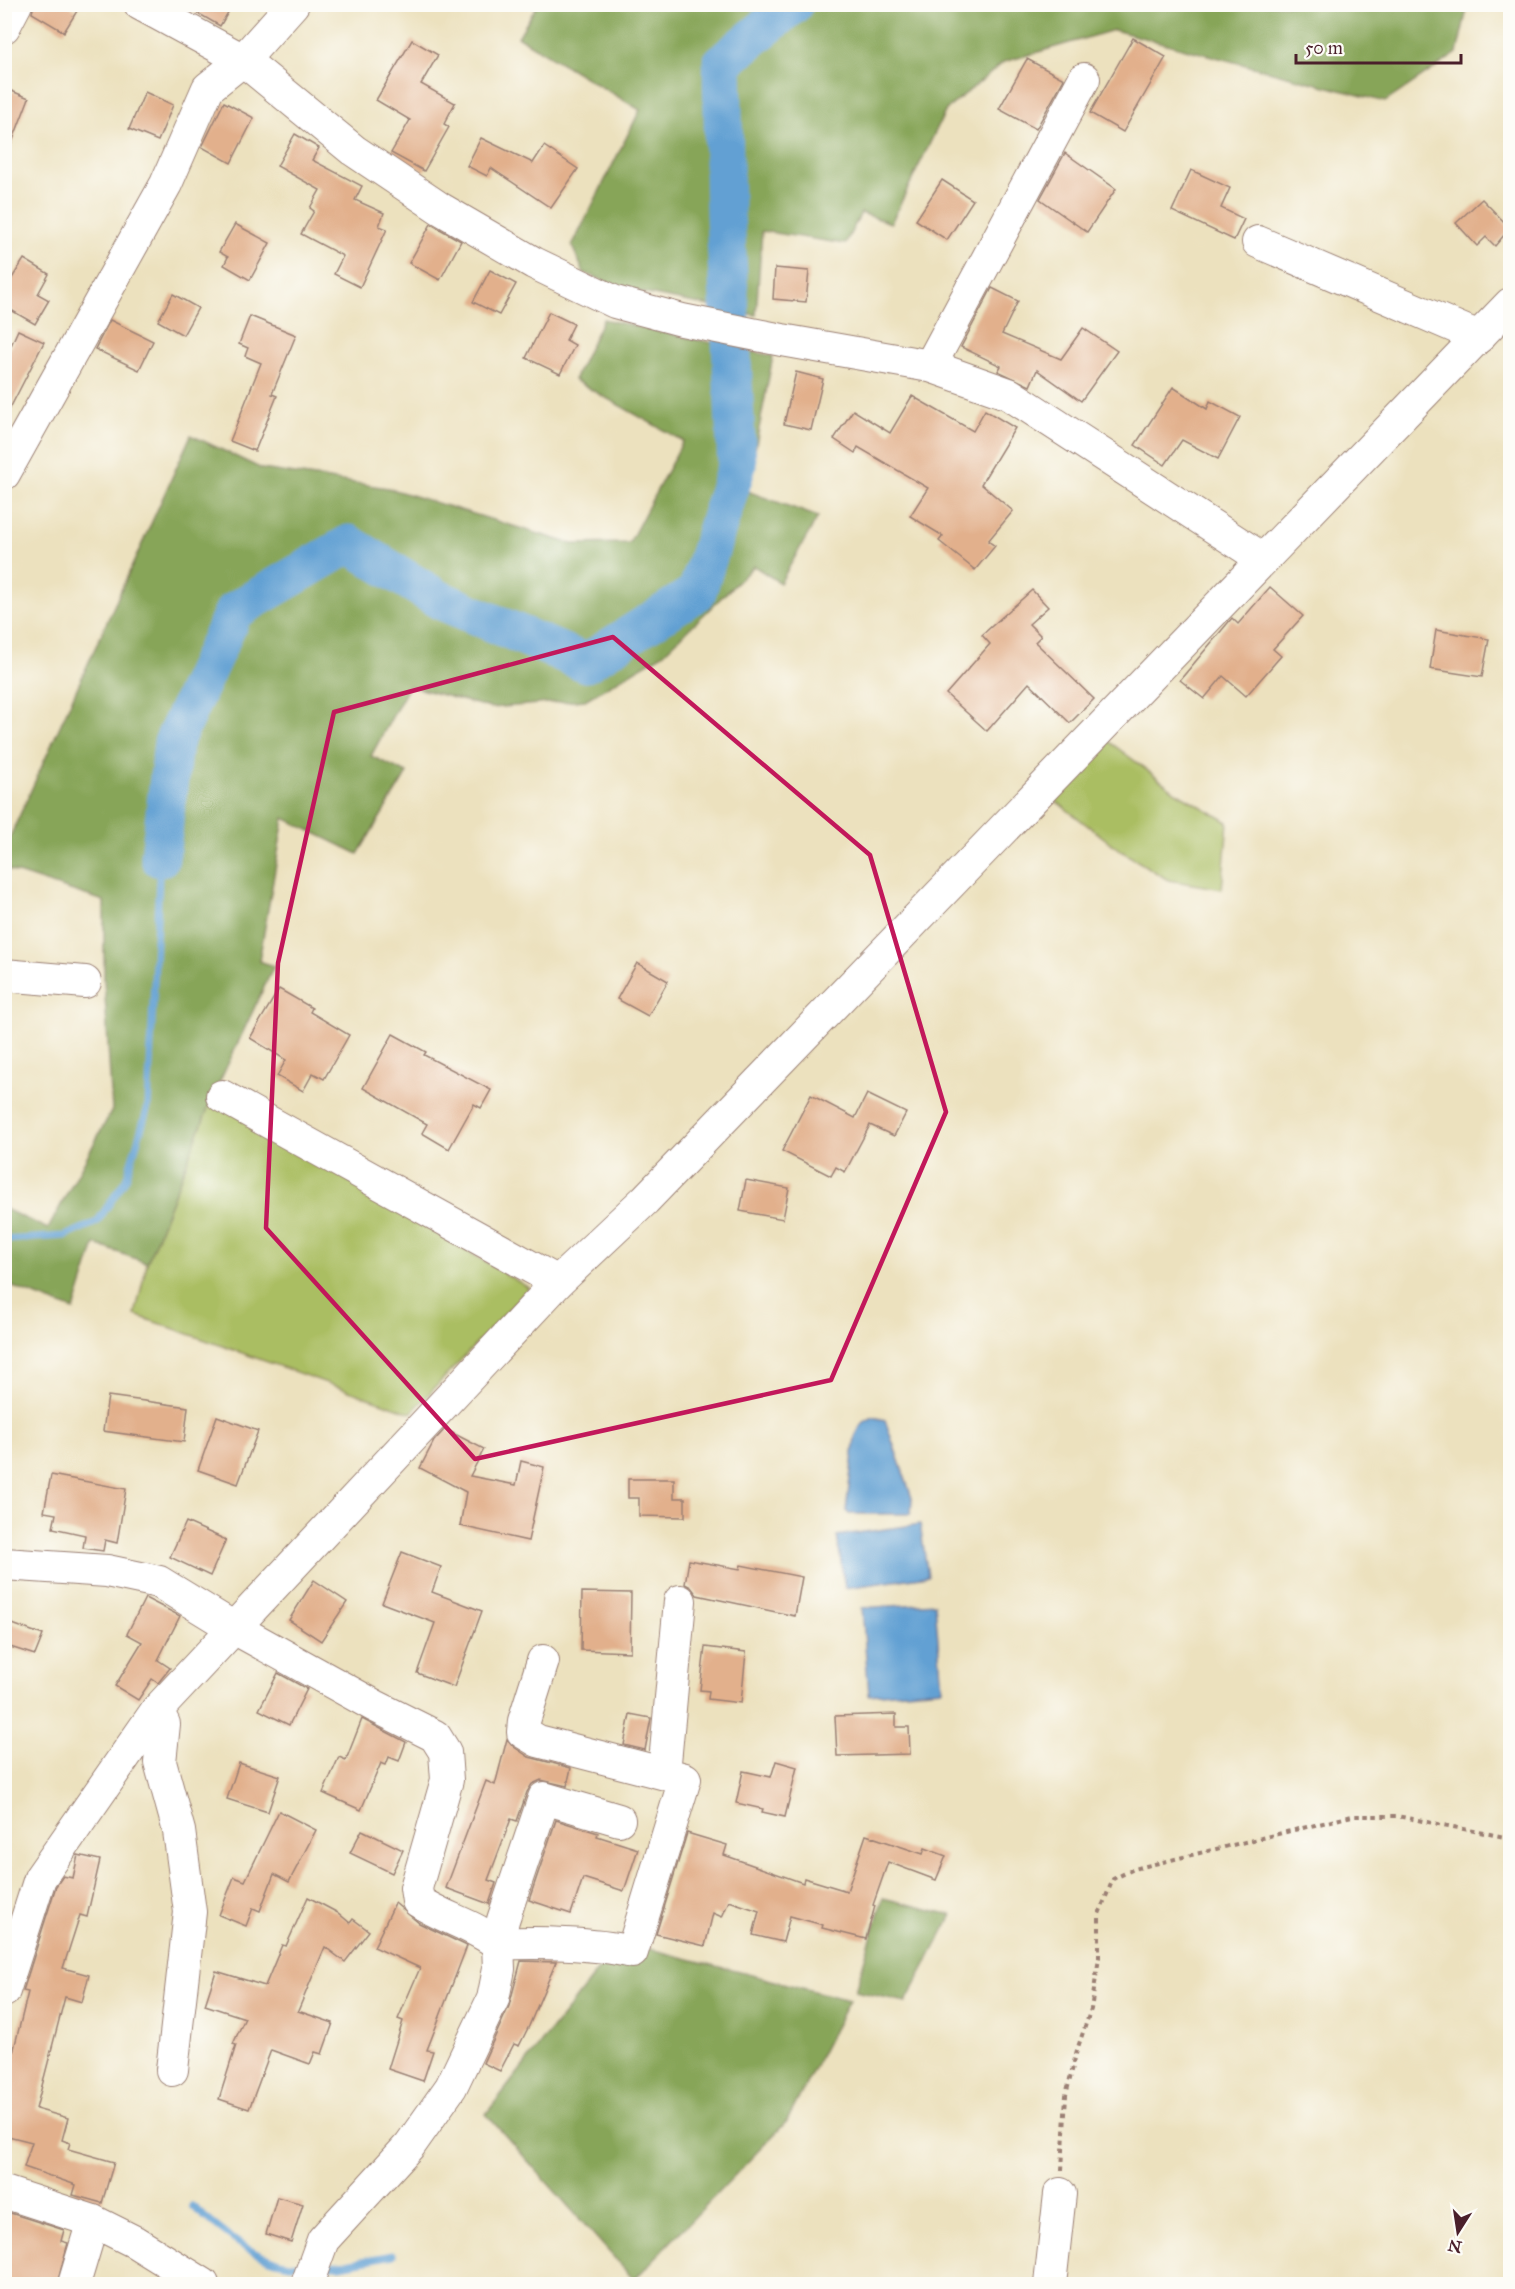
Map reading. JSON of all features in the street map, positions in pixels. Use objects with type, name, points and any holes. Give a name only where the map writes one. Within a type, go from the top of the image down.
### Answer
[{"type":"street","points":[[4,27],[16,4]]},
{"type":"street","points":[[140,4],[243,60],[353,150],[441,209],[534,263],[615,302],[682,320],[930,366],[1009,394],[1263,559]]},
{"type":"street","points":[[4,474],[166,184],[208,88],[243,60],[293,4]]},
{"type":"street","points":[[930,366],[1084,79]]},
{"type":"street","points":[[1258,242],[1479,337]]},
{"type":"street","points":[[4,1991],[40,1878],[157,1710],[558,1282],[645,1200],[1510,304]]},
{"type":"street","points":[[4,975],[85,982]]},
{"type":"street","points":[[222,1096],[558,1282]]},
{"type":"street","points":[[4,1564],[107,1571],[159,1582],[234,1628],[375,1707],[435,1736],[445,1752],[447,1780],[416,1888],[418,1901],[435,1912],[477,1928],[498,1944],[526,1942],[610,1947],[632,1952],[684,1779],[538,1741],[523,1732],[524,1720],[543,1660]]},
{"type":"street","points":[[664,1773],[680,1601]]},
{"type":"street","points":[[157,1710],[164,1724],[165,1739],[160,1762],[179,1831],[190,1912],[172,2070]]},
{"type":"street","points":[[307,2284],[323,2240],[410,2145],[451,2087],[493,1999],[499,1969],[498,1944],[503,1920],[544,1798],[619,1821]]},
{"type":"street","points":[[4,2192],[93,2221],[135,2242],[203,2284]]},
{"type":"street","points":[[1050,2284],[1060,2194]]},
{"type":"street","points":[[74,2284],[93,2221]]},
{"type":"path","points":[[1060,2194],[1066,2095],[1077,2050],[1091,2009],[1099,1958],[1099,1914],[1113,1879],[1134,1869],[1352,1816],[1397,1816],[1510,1838]]},
{"type":"highlighted area","points":[[613,637],[870,855],[946,1112],[831,1380],[475,1459],[266,1228],[278,963],[334,712]]},
{"type":"green space","points":[[538,4],[1468,5],[1457,53],[1385,102],[1114,30],[1004,62],[946,110],[891,223],[861,213],[845,244],[762,231],[756,315],[628,290],[584,273],[572,246],[640,110],[518,37]]},
{"type":"green space","points":[[603,319],[773,356],[747,491],[818,517],[780,583],[754,566],[663,654],[585,700],[491,708],[409,686],[371,756],[407,773],[358,854],[284,818],[259,961],[274,966],[212,1098],[147,1263],[95,1244],[74,1310],[5,1284],[5,1209],[48,1229],[112,1110],[104,980],[104,901],[5,869],[5,848],[191,435],[262,469],[388,488],[572,544],[629,543],[683,441],[574,380]]},
{"type":"green space","points":[[1107,740],[1176,792],[1228,822],[1222,889],[1168,880],[1121,851],[1049,796]]},
{"type":"green space","points":[[212,1098],[529,1288],[411,1413],[135,1315],[147,1263]]},
{"type":"green space","points":[[883,1898],[952,1915],[906,2002],[855,1991]]},
{"type":"green space","points":[[646,1948],[849,2000],[787,2121],[634,2280],[486,2114],[605,1961]]},
{"type":"water","points":[[873,1417],[885,1420],[912,1498],[911,1514],[849,1514],[846,1511],[855,1437],[862,1423]]},
{"type":"water","points":[[920,1524],[928,1576],[845,1588],[837,1536]]},
{"type":"water","points":[[935,1603],[942,1689],[869,1695],[862,1608]]},
{"type":"building","points":[[34,4],[67,4],[77,11],[64,32],[32,13]]},
{"type":"building","points":[[182,4],[233,4],[220,26]]},
{"type":"building","points":[[1133,38],[1166,57],[1123,132],[1090,113]]},
{"type":"building","points":[[412,40],[438,55],[421,84],[455,103],[444,124],[449,127],[424,171],[391,153],[410,120],[376,100]]},
{"type":"building","points":[[1027,59],[1064,79],[1036,129],[999,109]]},
{"type":"building","points":[[4,88],[29,98],[6,158],[4,158]]},
{"type":"building","points":[[145,92],[173,105],[158,141],[129,129]]},
{"type":"building","points":[[224,102],[254,118],[231,163],[202,147]]},
{"type":"building","points":[[295,134],[319,148],[312,160],[362,186],[355,200],[384,213],[379,226],[387,229],[360,287],[334,274],[343,256],[301,234],[314,211],[310,208],[320,190],[277,166]]},
{"type":"building","points":[[481,138],[533,163],[544,146],[578,169],[551,208],[491,168],[487,176],[467,166]]},
{"type":"building","points":[[1065,153],[1116,189],[1087,232],[1040,199]]},
{"type":"building","points":[[1191,170],[1230,188],[1221,208],[1244,219],[1234,240],[1172,211]]},
{"type":"building","points":[[942,180],[973,200],[947,240],[916,220]]},
{"type":"building","points":[[1482,199],[1510,228],[1495,246],[1486,237],[1477,246],[1456,223]]},
{"type":"building","points":[[235,224],[270,243],[250,280],[224,265],[228,257],[219,252]]},
{"type":"building","points":[[431,224],[461,241],[440,280],[409,263]]},
{"type":"building","points":[[24,259],[49,274],[38,294],[49,300],[35,324],[4,306],[4,291]]},
{"type":"building","points":[[775,268],[809,271],[806,302],[773,299]]},
{"type":"building","points":[[490,270],[516,284],[499,315],[473,302]]},
{"type":"building","points":[[992,288],[1018,301],[1002,334],[1061,359],[1083,328],[1117,351],[1081,401],[1037,370],[1030,386],[998,371],[1001,366],[961,347]]},
{"type":"building","points":[[173,294],[198,308],[183,335],[158,321]]},
{"type":"building","points":[[549,312],[574,324],[566,340],[575,345],[560,374],[526,358]]},
{"type":"building","points":[[250,316],[296,335],[272,394],[277,396],[255,451],[230,441],[261,363],[245,356],[248,348],[239,344]]},
{"type":"building","points":[[110,320],[153,341],[139,370],[95,349]]},
{"type":"building","points":[[18,330],[44,342],[4,420],[4,361]]},
{"type":"building","points":[[796,372],[823,379],[811,430],[784,424]]},
{"type":"building","points":[[1173,387],[1207,409],[1210,401],[1240,417],[1218,459],[1182,440],[1165,465],[1135,445]]},
{"type":"building","points":[[912,396],[973,431],[985,410],[1015,428],[981,484],[1013,511],[988,541],[995,546],[975,570],[939,541],[943,536],[910,516],[928,488],[858,447],[855,453],[834,439],[853,410],[890,433]]},
{"type":"building","points":[[1270,587],[1303,616],[1273,649],[1281,656],[1246,696],[1223,676],[1204,699],[1180,680],[1232,618],[1238,624]]},
{"type":"building","points":[[1032,590],[1048,607],[1029,624],[1041,636],[1035,642],[1094,699],[1070,723],[1029,683],[987,731],[946,694],[990,644],[982,635]]},
{"type":"building","points":[[1436,630],[1489,639],[1482,677],[1430,669]]},
{"type":"building","points":[[637,963],[668,981],[648,1016],[617,999]]},
{"type":"building","points":[[279,989],[312,1008],[310,1012],[349,1035],[324,1079],[313,1073],[303,1091],[277,1076],[286,1060],[250,1038]]},
{"type":"building","points":[[393,1034],[426,1052],[424,1055],[491,1090],[481,1108],[474,1104],[449,1149],[422,1133],[427,1124],[363,1088]]},
{"type":"building","points":[[867,1094],[906,1113],[894,1136],[870,1125],[845,1172],[836,1167],[831,1176],[782,1151],[811,1095],[855,1118]]},
{"type":"building","points":[[746,1180],[789,1188],[783,1219],[740,1211]]},
{"type":"building","points":[[108,1396],[188,1407],[184,1442],[103,1431]]},
{"type":"building","points":[[217,1416],[258,1431],[238,1484],[198,1470]]},
{"type":"building","points":[[445,1429],[484,1449],[470,1476],[516,1485],[521,1461],[544,1467],[528,1541],[460,1526],[466,1492],[420,1468],[434,1441]]},
{"type":"building","points":[[51,1475],[126,1489],[117,1543],[105,1540],[103,1551],[83,1548],[85,1535],[53,1528],[56,1514],[44,1512]]},
{"type":"building","points":[[628,1479],[674,1479],[674,1498],[685,1498],[685,1517],[639,1516],[639,1498],[628,1498]]},
{"type":"building","points":[[186,1522],[226,1540],[210,1576],[170,1557]]},
{"type":"building","points":[[402,1552],[441,1567],[432,1592],[482,1611],[454,1687],[417,1673],[435,1623],[382,1603]]},
{"type":"building","points":[[689,1560],[740,1569],[741,1565],[802,1577],[795,1616],[697,1595],[691,1587],[685,1584]]},
{"type":"building","points":[[314,1580],[347,1602],[321,1641],[289,1620]]},
{"type":"building","points":[[582,1592],[631,1593],[630,1652],[581,1650]]},
{"type":"building","points":[[145,1598],[180,1616],[158,1660],[170,1668],[158,1683],[152,1679],[138,1700],[115,1686],[142,1642],[127,1634]]},
{"type":"building","points":[[4,1621],[43,1635],[35,1655],[4,1645]]},
{"type":"building","points":[[705,1647],[746,1652],[741,1703],[708,1699],[709,1691],[700,1690]]},
{"type":"building","points":[[278,1673],[307,1689],[289,1725],[259,1710]]},
{"type":"building","points":[[630,1714],[651,1718],[645,1750],[624,1745]]},
{"type":"building","points":[[896,1714],[896,1727],[909,1727],[910,1754],[837,1756],[835,1716]]},
{"type":"building","points":[[362,1719],[406,1742],[399,1761],[389,1757],[386,1765],[381,1763],[361,1810],[323,1793],[339,1757],[346,1760]]},
{"type":"building","points":[[507,1739],[529,1757],[571,1768],[567,1786],[541,1780],[532,1784],[527,1792],[517,1821],[511,1819],[488,1880],[496,1883],[489,1904],[446,1888],[486,1781],[495,1785]]},
{"type":"building","points":[[776,1761],[797,1767],[785,1817],[736,1803],[743,1771],[771,1777]]},
{"type":"building","points":[[239,1763],[280,1776],[268,1812],[227,1799]]},
{"type":"building","points":[[279,1811],[316,1830],[289,1882],[274,1874],[260,1911],[253,1908],[246,1926],[219,1915],[234,1877],[245,1881]]},
{"type":"building","points":[[556,1820],[638,1849],[624,1891],[583,1878],[571,1914],[529,1900]]},
{"type":"building","points":[[362,1830],[403,1850],[392,1873],[350,1853]]},
{"type":"building","points":[[687,1833],[727,1845],[724,1855],[803,1883],[804,1878],[847,1891],[866,1835],[923,1854],[925,1848],[946,1856],[936,1880],[888,1862],[873,1905],[875,1906],[866,1939],[822,1928],[823,1925],[790,1916],[783,1942],[753,1935],[759,1911],[729,1901],[722,1917],[713,1913],[705,1946],[656,1934]]},
{"type":"building","points":[[78,1855],[100,1860],[87,1917],[80,1915],[63,1968],[89,1975],[82,2002],[65,1997],[36,2109],[68,2118],[62,2140],[70,2143],[68,2149],[114,2162],[102,2203],[73,2195],[76,2185],[24,2167],[32,2142],[4,2135],[4,2060],[11,2061],[28,1992],[23,1991],[56,1886],[63,1876],[73,1878]]},
{"type":"building","points":[[308,1897],[338,1913],[350,1923],[353,1919],[369,1931],[345,1962],[325,1947],[298,2011],[333,2023],[322,2054],[315,2052],[310,2064],[271,2050],[249,2109],[219,2099],[236,2045],[233,2044],[245,2018],[205,2005],[216,1971],[265,1986],[282,1945],[286,1946]]},
{"type":"building","points":[[395,1903],[419,1923],[467,1946],[427,2050],[433,2051],[423,2081],[388,2069],[403,2021],[398,2019],[420,1968],[374,1947]]},
{"type":"building","points":[[521,1961],[556,1962],[519,2046],[514,2044],[500,2071],[483,2063],[509,2006]]},
{"type":"building","points":[[277,2197],[303,2204],[291,2242],[266,2234]]},
{"type":"building","points":[[4,2211],[64,2230],[61,2241],[68,2243],[57,2284],[4,2284]]},
{"type":"waterway","points":[[160,858],[173,743],[234,611],[349,544],[440,600],[586,663],[697,592],[737,465],[725,213],[722,63],[794,4]]},
{"type":"waterway","points":[[4,1240],[65,1236],[97,1222],[126,1179],[148,1107],[160,858]]},
{"type":"waterway","points":[[192,2206],[230,2237],[257,2254],[287,2264],[304,2265]]},
{"type":"waterway","points":[[321,2265],[341,2265],[393,2255]]}]
